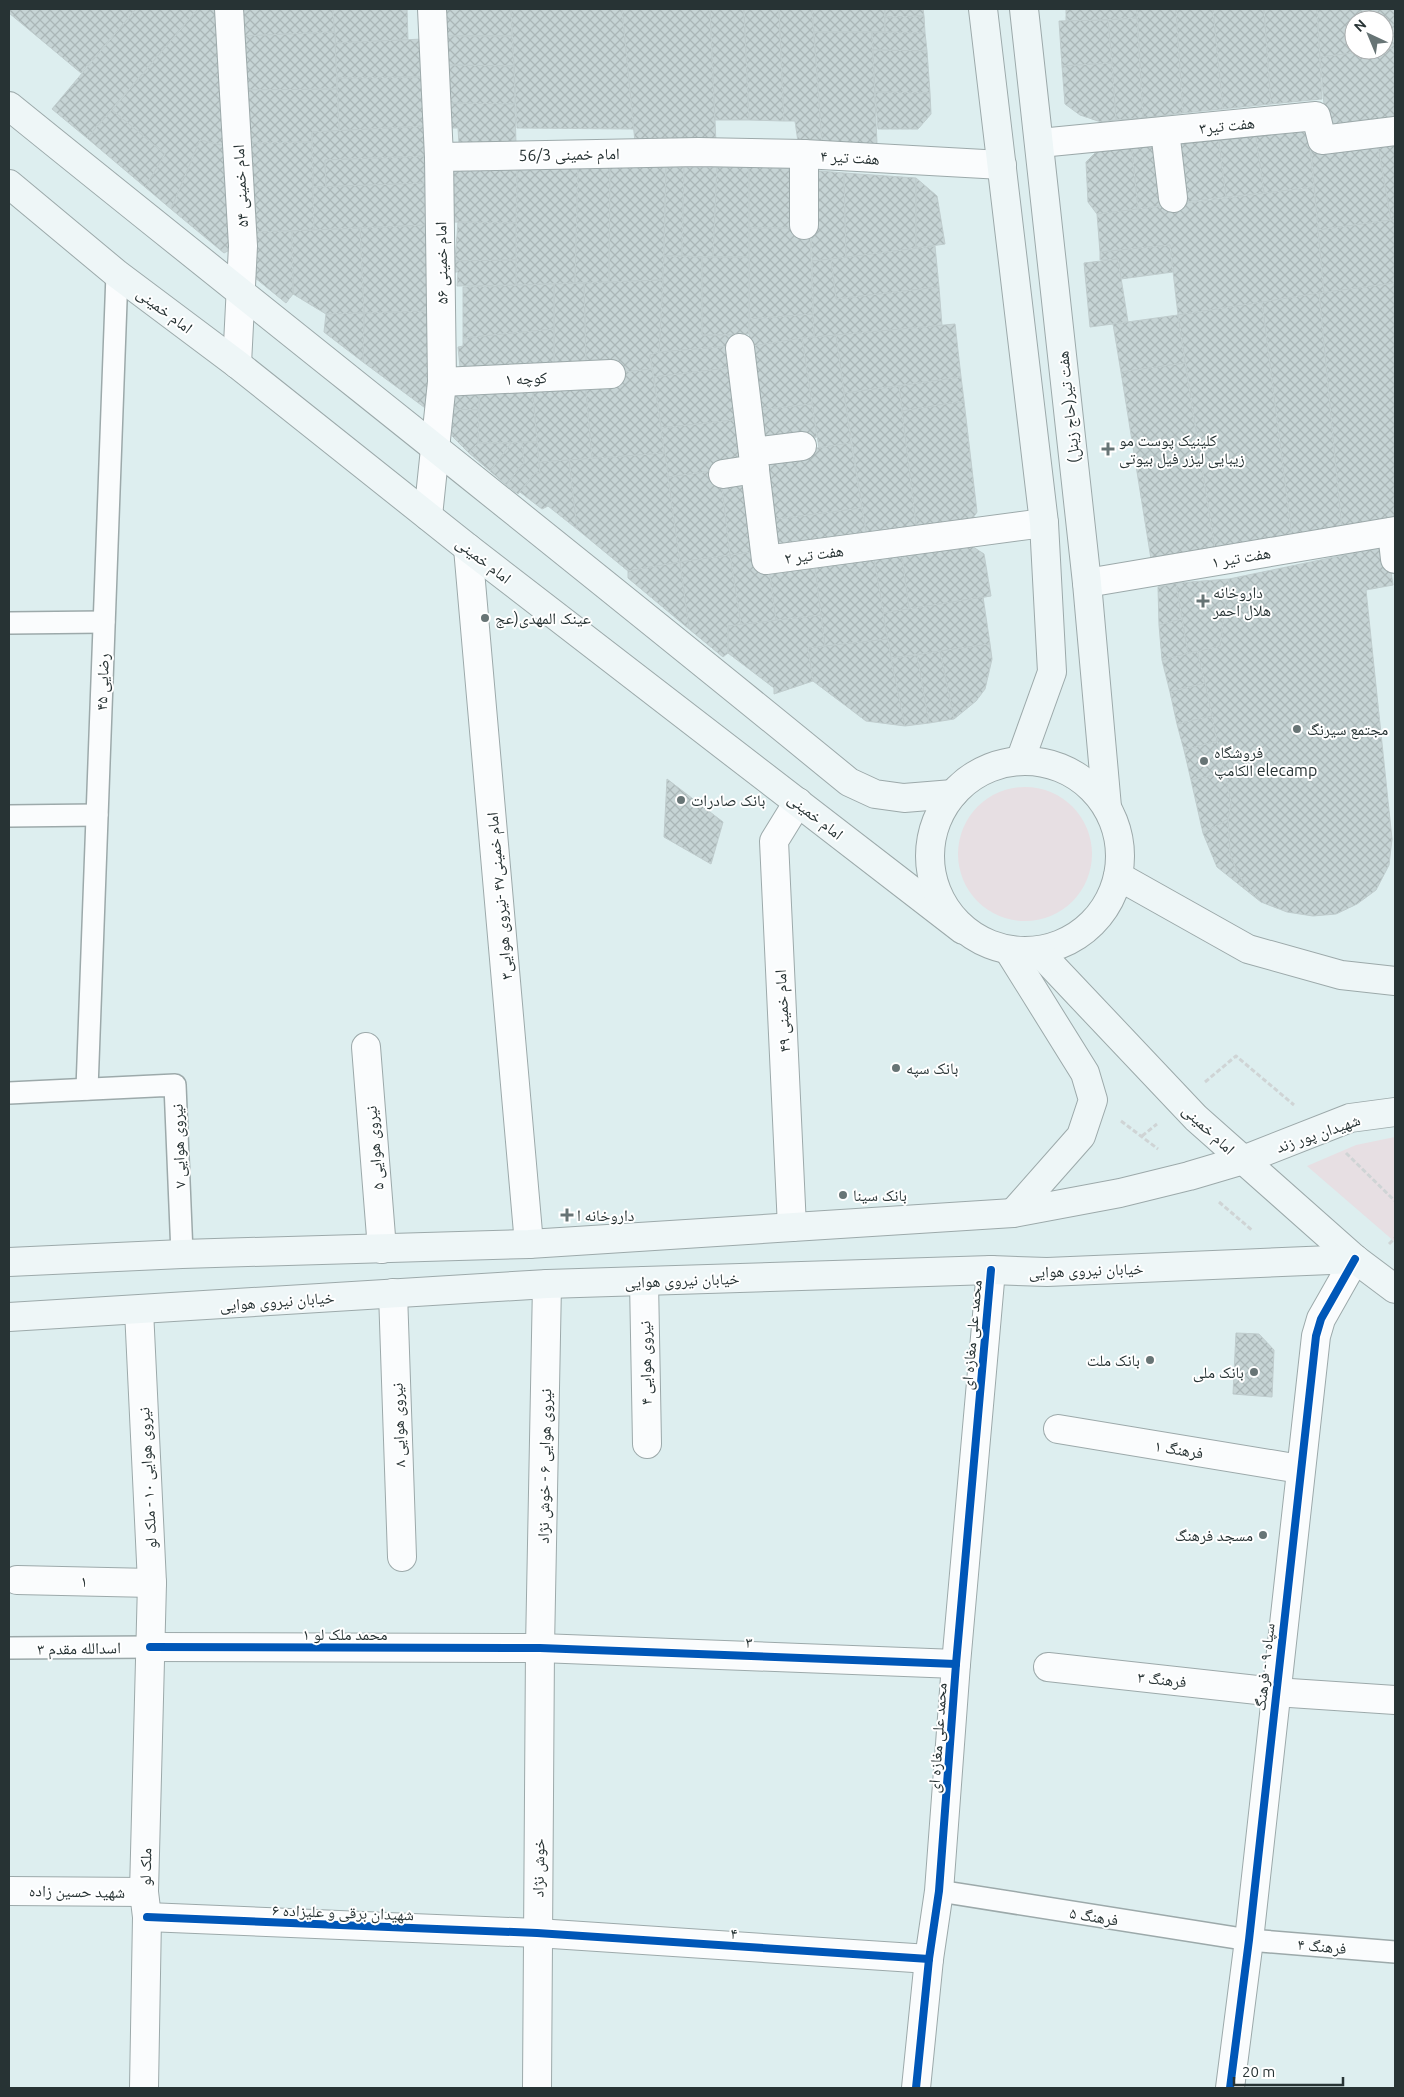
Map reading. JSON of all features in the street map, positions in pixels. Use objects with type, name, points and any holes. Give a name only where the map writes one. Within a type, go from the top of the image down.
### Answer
[{"type":"main road","points":[[983,9],[1044,523],[1052,672],[1020,761]]},
{"type":"main road","name":"هفت تیر(حاج زینل)","points":[[1024,9],[1087,583],[1107,807]]},
{"type":"main road","points":[[9,106],[609,585],[850,782],[875,794],[904,798],[952,794]]},
{"type":"main road","name":"امام خمینی","points":[[9,184],[117,274],[237,364],[468,548],[963,930]]},
{"type":"main road","points":[[1020,761],[1046,763],[1070,772],[1091,787],[1107,807],[1116,829],[1121,852],[1118,876],[1108,903],[1090,926],[1066,943],[1038,951],[1009,951],[985,943],[963,930],[946,910],[935,890],[930,855],[936,823],[952,794],[972,778],[995,766],[1020,761]]},
{"type":"main road","points":[[1118,876],[1248,949],[1341,975],[1395,981]]},
{"type":"main road","points":[[1009,951],[1085,1073],[1093,1100],[1081,1136],[1013,1213]]},
{"type":"main road","name":"امام خمینی","points":[[1038,951],[1196,1118],[1355,1258],[1395,1289]]},
{"type":"main road","name":"شهیدان پور زند","points":[[1243,1160],[1350,1118],[1395,1112]]},
{"type":"main road","points":[[9,1262],[182,1254],[530,1244],[1013,1213],[1120,1193],[1243,1160]]},
{"type":"main road","name":"خیابان نیروی هوایی","points":[[9,1317],[547,1284],[991,1270],[1047,1272],[1355,1258]]},
{"type":"street","name":"امام خمینی ۵۴","points":[[229,9],[243,246],[237,364]]},
{"type":"street","name":"امام خمینی ۵۶","points":[[428,516],[442,382],[440,157],[432,9]]},
{"type":"street","name":"هفت تیر۳","points":[[1040,143],[1316,116],[1322,140],[1395,131]]},
{"type":"street","points":[[1165,131],[1173,198]]},
{"type":"street","name":"امام خمینی 56/3","points":[[440,157],[698,152]]},
{"type":"street","name":"هفت تیر ۴","points":[[698,152],[804,154],[1002,165]]},
{"type":"street","points":[[804,154],[804,225]]},
{"type":"street","name":"هفت تیر ۲","points":[[740,348],[766,560],[1044,523]]},
{"type":"street","name":"کوچه ۱","points":[[442,382],[611,374]]},
{"type":"street","points":[[723,474],[754,460],[802,446]]},
{"type":"street","points":[[1394,531],[1395,559]]},
{"type":"street","name":"هفت تیر ۱","points":[[1087,583],[1394,531]]},
{"type":"street","name":"امام خمینی۴۷ -نیروی هوایی۳","points":[[468,548],[530,1244]]},
{"type":"street","name":"امام خمینی ۴۹","points":[[792,1227],[774,841],[798,802]]},
{"type":"street","name":"نیروی هوایی ۵","points":[[366,1047],[382,1249]]},
{"type":"street","name":"سپاه ۹ - فرهنگ","points":[[1230,2088],[1249,1940],[1316,1336],[1320,1319],[1355,1258]]},
{"type":"street","name":"محمد علی مغازه ای","points":[[916,2088],[929,1959],[939,1891],[956,1664],[991,1270]]},
{"type":"street","name":"نیروی هوایی ۴","points":[[644,1281],[647,1444]]},
{"type":"street","name":"نیروی هوایی ۶ - خوش نژاد","points":[[540,1648],[547,1284]]},
{"type":"street","name":"نیروی هوایی ۸","points":[[393,1294],[402,1557]]},
{"type":"street","name":"نیروی هوایی ۱۰ - ملک لو","points":[[139,1310],[152,1584],[150,1647]]},
{"type":"street","name":"فرهنگ ۱","points":[[1058,1429],[1300,1469]]},
{"type":"street","name":"۱","points":[[17,1580],[152,1584]]},
{"type":"street","name":"۱ محمد ملک لو","points":[[150,1647],[540,1648]]},
{"type":"street","name":"ملک لو","points":[[144,2088],[150,1647]]},
{"type":"street","name":"۳","points":[[540,1648],[956,1664]]},
{"type":"street","name":"خوش نژاد","points":[[537,2088],[540,1648]]},
{"type":"street","name":"فرهنگ ۳","points":[[1048,1667],[1276,1692],[1395,1700]]},
{"type":"street","name":"شهید حسین زاده","points":[[9,1890],[146,1905]]},
{"type":"street","name":"۶ شهیدان برقی و علیزاده","points":[[146,1905],[537,1933]]},
{"type":"street","name":"۴","points":[[537,1933],[929,1959]]},
{"type":"lane","name":"رضایی ۴۵","points":[[86,1089],[117,274]]},
{"type":"lane","points":[[9,623],[104,622]]},
{"type":"lane","points":[[9,816],[97,815]]},
{"type":"lane","name":"نیروی هوایی ۷","points":[[9,1093],[175,1085],[182,1254]]},
{"type":"lane","name":"۳ اسدالله مقدم","points":[[9,1648],[150,1647]]},
{"type":"lane","name":"فرهنگ ۵","points":[[939,1891],[1249,1940]]},
{"type":"lane","name":"فرهنگ ۴","points":[[1249,1940],[1395,1952]]},
{"type":"shaded area","points":[[1025,787],[1051,792],[1062,798],[1072,807],[1081,817],[1087,828],[1092,854],[1087,880],[1081,891],[1072,901],[1062,910],[1051,916],[1025,921],[999,916],[988,910],[978,901],[969,891],[963,880],[958,854],[963,828],[969,817],[978,807],[988,798],[999,792]]},
{"type":"shaded area","points":[[1395,1137],[1395,1242],[1307,1166],[1356,1145]]},
{"type":"building","points":[[9,9],[136,9],[81,73],[9,13]]},
{"type":"building","points":[[136,9],[198,9],[87,138],[52,109]]},
{"type":"building","points":[[198,9],[222,9],[229,147],[200,140],[171,209],[145,187],[165,154],[112,110]]},
{"type":"building","points":[[240,9],[333,9],[335,32],[243,36]]},
{"type":"building","points":[[333,9],[407,9],[408,40],[335,43]]},
{"type":"building","points":[[440,9],[511,9],[512,36],[443,36]]},
{"type":"building","points":[[511,9],[622,9],[634,129],[517,128]]},
{"type":"building","points":[[622,9],[710,9],[716,143],[635,142]]},
{"type":"building","points":[[710,9],[744,9],[749,120],[715,120]]},
{"type":"building","points":[[744,9],[779,9],[784,121],[749,120]]},
{"type":"building","points":[[779,9],[812,9],[822,142],[798,142],[795,121],[784,121]]},
{"type":"building","points":[[812,9],[885,9],[885,32],[814,32]]},
{"type":"building","points":[[885,9],[923,9],[924,16],[885,17]]},
{"type":"building","points":[[1066,9],[1137,9],[1137,18],[1066,22]]},
{"type":"building","points":[[1137,9],[1176,9],[1183,113],[1143,118]]},
{"type":"building","points":[[1176,9],[1213,9],[1223,109],[1183,113]]},
{"type":"building","points":[[1213,9],[1264,9],[1271,104],[1223,109]]},
{"type":"building","points":[[1264,9],[1317,9],[1322,99],[1271,104]]},
{"type":"building","points":[[1317,9],[1395,9],[1395,48],[1394,10],[1344,10],[1344,54],[1320,57]]},
{"type":"building","points":[[924,16],[925,33],[885,32],[885,17]]},
{"type":"building","points":[[1137,18],[1143,118],[1116,120],[1108,20]]},
{"type":"building","points":[[1108,20],[1112,63],[1062,66],[1059,21]]},
{"type":"building","points":[[335,32],[337,89],[246,90],[243,36]]},
{"type":"building","points":[[814,32],[872,32],[877,144],[822,142]]},
{"type":"building","points":[[872,32],[925,33],[927,51],[873,50]]},
{"type":"building","points":[[443,36],[512,36],[514,66],[445,65]]},
{"type":"building","points":[[423,39],[424,77],[337,78],[335,43]]},
{"type":"building","points":[[1394,48],[1395,119],[1335,124],[1325,116],[1320,57],[1344,54],[1344,60],[1394,60]]},
{"type":"building","points":[[873,50],[927,51],[930,93],[875,92]]},
{"type":"building","points":[[1112,63],[1116,120],[1101,122],[1080,115],[1065,104],[1062,66]]},
{"type":"building","points":[[445,65],[514,66],[515,104],[449,103]]},
{"type":"building","points":[[424,77],[425,126],[339,131],[337,78]]},
{"type":"building","points":[[337,89],[339,131],[312,132],[312,142],[250,143],[246,90]]},
{"type":"building","points":[[875,92],[930,93],[931,114],[918,129],[878,129]]},
{"type":"building","points":[[449,103],[515,104],[516,145],[459,144],[458,128],[451,128]]},
{"type":"building","points":[[112,110],[165,154],[145,187],[87,138]]},
{"type":"building","points":[[425,126],[426,156],[325,160],[326,187],[313,187],[312,132]]},
{"type":"building","points":[[1308,130],[1314,187],[1264,193],[1255,131]]},
{"type":"building","points":[[1255,131],[1264,193],[1226,197],[1218,135]]},
{"type":"building","points":[[1218,135],[1226,197],[1178,203],[1171,140]]},
{"type":"building","points":[[1160,138],[1169,204],[1138,210],[1131,141]]},
{"type":"building","points":[[1395,138],[1395,220],[1391,220],[1377,141]]},
{"type":"building","points":[[200,140],[229,147],[235,247],[224,253],[171,209]]},
{"type":"building","points":[[1131,141],[1138,210],[1097,214],[1088,202],[1086,162],[1103,145]]},
{"type":"building","points":[[1377,141],[1391,220],[1318,230],[1311,150]]},
{"type":"building","points":[[312,142],[314,230],[252,232],[250,143]]},
{"type":"building","points":[[426,156],[426,183],[326,187],[325,160]]},
{"type":"building","points":[[452,166],[517,166],[516,223],[452,222]]},
{"type":"building","points":[[517,166],[578,167],[575,283],[516,285]]},
{"type":"building","points":[[578,167],[610,167],[609,282],[575,283]]},
{"type":"building","points":[[610,167],[666,167],[663,280],[609,282]]},
{"type":"building","points":[[666,167],[684,167],[682,256],[664,256]]},
{"type":"building","points":[[684,167],[717,167],[713,257],[682,256]]},
{"type":"building","points":[[717,167],[749,167],[749,257],[713,257]]},
{"type":"building","points":[[749,167],[800,169],[799,228],[749,228]]},
{"type":"building","points":[[809,170],[844,173],[846,258],[812,261]]},
{"type":"building","points":[[844,173],[916,178],[916,248],[846,258]]},
{"type":"building","points":[[916,178],[937,196],[945,244],[916,248]]},
{"type":"building","points":[[426,183],[427,225],[314,230],[313,187]]},
{"type":"building","points":[[1314,187],[1324,293],[1178,315],[1170,245],[1100,252],[1097,214]]},
{"type":"building","points":[[1395,220],[1395,283],[1324,293],[1318,230]]},
{"type":"building","points":[[458,222],[516,223],[516,260],[455,261]]},
{"type":"building","points":[[427,225],[429,311],[364,313],[360,228]]},
{"type":"building","points":[[360,228],[364,313],[326,314],[293,294],[292,231]]},
{"type":"building","points":[[749,228],[810,228],[813,314],[749,319]]},
{"type":"building","points":[[292,231],[293,294],[286,303],[249,273],[252,232]]},
{"type":"building","points":[[1170,245],[1173,272],[1121,279],[1118,259],[1100,260],[1100,252]]},
{"type":"building","points":[[935,246],[939,287],[836,299],[831,259]]},
{"type":"building","points":[[664,256],[702,257],[702,335],[732,335],[733,346],[659,352]]},
{"type":"building","points":[[702,257],[749,257],[749,334],[702,335]]},
{"type":"building","points":[[831,259],[836,299],[939,287],[942,326],[814,337],[812,261]]},
{"type":"building","points":[[1118,259],[1128,322],[1090,327],[1084,263]]},
{"type":"building","points":[[516,260],[516,285],[457,286],[458,272],[453,272],[455,261]]},
{"type":"building","points":[[663,280],[659,352],[650,355],[652,369],[616,373],[586,367],[584,283]]},
{"type":"building","points":[[584,283],[586,367],[554,368],[554,284]]},
{"type":"building","points":[[1395,283],[1395,522],[1342,530],[1319,293]]},
{"type":"building","points":[[554,284],[554,329],[463,338],[463,287]]},
{"type":"building","points":[[1319,293],[1342,530],[1292,538],[1262,302]]},
{"type":"building","points":[[1262,302],[1292,538],[1215,549],[1178,315]]},
{"type":"building","points":[[429,311],[432,413],[363,362],[364,313]]},
{"type":"building","points":[[364,313],[363,362],[324,332],[326,314]]},
{"type":"building","points":[[813,314],[814,337],[753,346],[749,334],[749,319]]},
{"type":"building","points":[[1178,315],[1185,363],[1121,372],[1113,324]]},
{"type":"building","points":[[955,324],[961,377],[844,393],[836,335]]},
{"type":"building","points":[[554,329],[554,368],[460,367],[458,347],[463,346],[463,338]]},
{"type":"building","points":[[836,335],[851,443],[819,448],[802,338]]},
{"type":"building","points":[[802,338],[812,404],[759,410],[753,346]]},
{"type":"building","points":[[733,346],[736,367],[654,377],[650,355],[659,352]]},
{"type":"building","points":[[1185,363],[1215,549],[1151,559],[1121,372]]},
{"type":"building","points":[[736,367],[743,419],[661,428],[654,377]]},
{"type":"building","points":[[652,369],[665,453],[592,459],[585,382],[616,373]]},
{"type":"building","points":[[961,377],[964,401],[902,411],[899,386]]},
{"type":"building","points":[[585,382],[592,459],[539,462],[532,384]]},
{"type":"building","points":[[532,384],[537,442],[478,443],[479,393]]},
{"type":"building","points":[[899,386],[917,531],[867,537],[844,393]]},
{"type":"building","points":[[451,392],[479,393],[479,410],[451,409]]},
{"type":"building","points":[[964,401],[977,512],[971,521],[917,531],[902,411]]},
{"type":"building","points":[[812,404],[817,437],[772,443],[762,436],[759,410]]},
{"type":"building","points":[[451,409],[479,410],[478,443],[469,453],[452,436]]},
{"type":"building","points":[[743,419],[749,466],[668,477],[661,428]]},
{"type":"building","points":[[522,442],[537,442],[540,473],[535,473],[518,494],[506,485],[524,462]]},
{"type":"building","points":[[522,442],[524,462],[506,485],[490,471],[511,443]]},
{"type":"building","points":[[478,443],[511,443],[490,471],[469,453]]},
{"type":"building","points":[[851,443],[862,508],[770,520],[762,456]]},
{"type":"building","points":[[665,453],[680,562],[628,571],[577,529],[569,460]]},
{"type":"building","points":[[569,460],[577,529],[548,506],[542,509],[520,492],[535,473],[540,473],[539,462]]},
{"type":"building","points":[[720,470],[730,555],[680,562],[668,477]]},
{"type":"building","points":[[750,474],[760,551],[730,555],[721,478]]},
{"type":"building","points":[[862,508],[867,537],[773,550],[770,520]]},
{"type":"building","points":[[964,541],[984,554],[991,596],[909,609],[901,549]]},
{"type":"building","name":"مجتمع سیرنگ","points":[[1387,546],[1393,585],[1366,590],[1392,839],[1389,865],[1376,890],[1357,904],[1336,914],[1313,916],[1287,912],[1261,902],[1239,876],[1230,854],[1228,819],[1231,803],[1197,651],[1220,646],[1229,579]]},
{"type":"building","points":[[901,549],[909,609],[883,613],[873,553]]},
{"type":"building","points":[[760,551],[769,567],[776,620],[741,625],[730,555]]},
{"type":"building","points":[[873,553],[888,639],[825,646],[814,561]]},
{"type":"building","points":[[730,555],[741,625],[728,626],[728,653],[723,657],[689,629],[680,562]]},
{"type":"building","points":[[814,561],[821,615],[776,620],[769,567]]},
{"type":"building","points":[[680,562],[689,629],[628,578],[628,571]]},
{"type":"building","name":"داروخانه هلال احمر","points":[[1229,579],[1220,646],[1188,654],[1176,583]]},
{"type":"building","points":[[1176,583],[1182,619],[1159,625],[1158,587]]},
{"type":"building","points":[[983,597],[990,644],[891,658],[883,613]]},
{"type":"building","points":[[821,615],[825,646],[808,648],[813,681],[774,694],[774,688],[728,653],[728,626]]},
{"type":"building","points":[[1182,619],[1188,654],[1162,660],[1159,625]]},
{"type":"building","points":[[888,639],[905,726],[866,721],[813,681],[808,648]]},
{"type":"building","points":[[990,644],[992,659],[985,689],[976,701],[954,719],[940,651]]},
{"type":"building","points":[[940,651],[954,719],[929,723],[917,655]]},
{"type":"building","points":[[1197,651],[1205,683],[1170,692],[1162,660]]},
{"type":"building","points":[[917,655],[929,723],[905,726],[891,658]]},
{"type":"building","points":[[1205,683],[1212,716],[1177,724],[1170,692]]},
{"type":"building","points":[[1212,716],[1217,741],[1184,750],[1177,724]]},
{"type":"building","name":"فروشگاه الکامپ elecamp","points":[[1217,741],[1225,773],[1191,780],[1184,750]]},
{"type":"building","points":[[1225,773],[1231,803],[1228,819],[1203,833],[1191,780]]},
{"type":"building","name":"بانک صادرات","points":[[667,779],[723,822],[711,864],[664,837]]},
{"type":"building","points":[[1228,819],[1230,854],[1239,876],[1261,902],[1217,867],[1203,833]]},
{"type":"building","name":"بانک ملی","points":[[1236,1333],[1259,1334],[1274,1350],[1272,1397],[1233,1394]]},
{"type":"cycle path","points":[[1230,2088],[1249,1940],[1316,1336],[1321,1319],[1355,1259]]},
{"type":"cycle path","points":[[916,2088],[929,1959],[939,1891],[956,1664],[991,1270]]},
{"type":"cycle path","points":[[150,1647],[540,1648],[956,1664]]},
{"type":"cycle path","points":[[147,1917],[537,1933],[929,1959]]},
{"type":"place","name":"کلینیک پوست مو زیبایی لیزر فیل بیوتی","points":[[1108,449]]},
{"type":"place","name":"داروخانه هلال احمر","points":[[1203,601]]},
{"type":"place","name":"عینک المهدی(عج","points":[[485,618]]},
{"type":"place","name":"مجتمع سیرنگ","points":[[1297,729]]},
{"type":"place","name":"فروشگاه الکامپ elecamp","points":[[1204,761]]},
{"type":"place","name":"بانک صادرات","points":[[681,800]]},
{"type":"place","name":"بانک سپه","points":[[896,1068]]},
{"type":"place","name":"بانک سینا","points":[[843,1195]]},
{"type":"place","name":"داروخانه ا","points":[[567,1215]]},
{"type":"place","name":"بانک ملت","points":[[1150,1360]]},
{"type":"place","name":"بانک ملی","points":[[1254,1372]]},
{"type":"place","name":"مسجد فرهنگ","points":[[1263,1535]]}]
